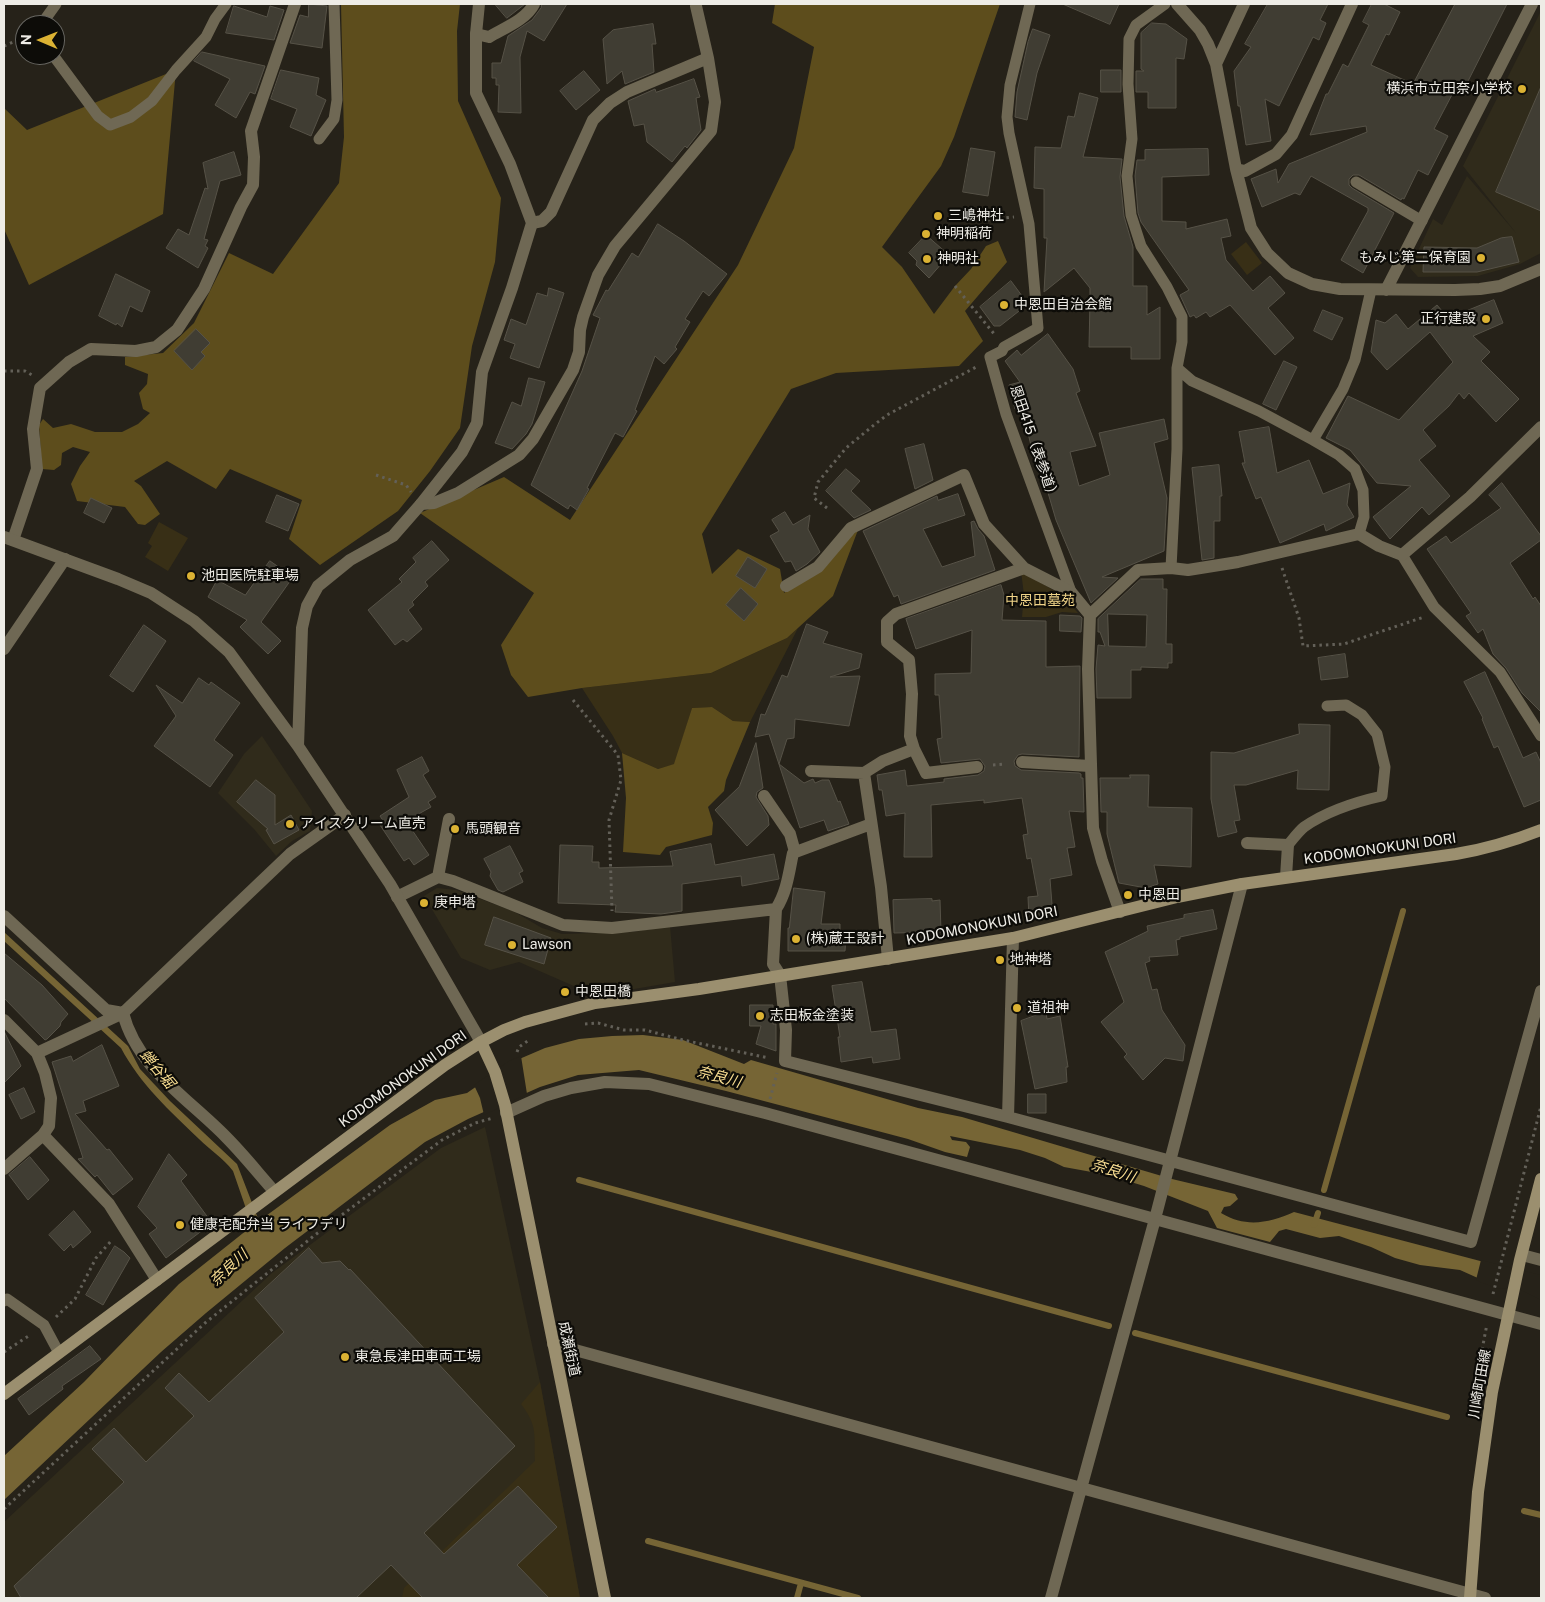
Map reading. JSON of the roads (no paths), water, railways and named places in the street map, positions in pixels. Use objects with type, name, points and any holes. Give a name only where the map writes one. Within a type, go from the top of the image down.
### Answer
[{"type":"main road","name":"KODOMONOKUNI DORI","points":[[4,1394],[445,1065],[481,1042],[525,1022],[595,1004],[1013,938],[1242,884],[1484,849],[1514,841],[1541,830]]},
{"type":"main road","points":[[481,1042],[492,1065],[506,1109]]},
{"type":"main road","name":"成瀬街道","points":[[506,1109],[605,1598]]},
{"type":"main road","name":"川崎町田線","points":[[1470,1596],[1478,1492],[1492,1392],[1521,1257],[1541,1179]]},
{"type":"street","points":[[295,4],[251,131],[254,157],[253,185],[240,207],[204,289],[177,330],[156,347],[136,351],[91,350],[69,362],[40,388],[33,429],[38,469],[8,538],[118,578],[151,594],[194,621],[229,652],[298,746],[345,815],[397,897],[481,1042]]},
{"type":"street","points":[[298,746],[302,628],[307,606],[318,586],[350,560],[393,536],[462,452],[477,423],[482,372],[512,288],[532,223],[510,164],[476,93],[476,34],[479,4]]},
{"type":"street","points":[[476,34],[489,37],[520,19],[532,9],[534,4]]},
{"type":"street","points":[[1177,4],[1200,30],[1216,64],[1251,228],[1266,253],[1288,272],[1312,284],[1340,289],[1480,289],[1500,286],[1541,269]]},
{"type":"street","points":[[1216,64],[1244,4]]},
{"type":"street","points":[[1240,170],[1276,154],[1292,135],[1352,4]]},
{"type":"street","points":[[1386,290],[1532,4]]},
{"type":"street","points":[[421,504],[434,503],[458,493],[519,455],[534,439],[572,370],[579,352],[583,317],[598,275],[615,246],[711,131],[715,102],[708,58],[703,44],[696,5]]},
{"type":"street","points":[[532,223],[542,220],[551,212],[593,120],[610,102],[628,92],[708,58]]},
{"type":"street","points":[[1090,615],[1138,570],[1171,568],[1188,570],[1238,562],[1359,534],[1380,546],[1402,555],[1470,497],[1541,427]]},
{"type":"street","points":[[786,586],[818,567],[851,528],[964,475],[984,524],[1024,568],[1071,592],[1090,615],[1088,669],[1093,828],[1102,861],[1120,912]]},
{"type":"street","points":[[4,649],[65,559]]},
{"type":"street","points":[[977,767],[926,773],[910,736],[912,694],[909,660],[887,642],[887,622],[896,614],[1024,568]]},
{"type":"street","points":[[811,771],[864,774],[883,761],[914,749]]},
{"type":"street","points":[[1022,762],[1090,766]]},
{"type":"street","points":[[864,774],[881,886],[888,958]]},
{"type":"street","points":[[764,796],[790,834],[796,852]]},
{"type":"street","points":[[37,1053],[123,1013],[290,854],[345,815]]},
{"type":"street","points":[[438,877],[449,819]]},
{"type":"street","points":[[871,824],[793,853],[786,888],[781,902],[776,909],[773,964],[780,975],[786,1030],[785,1062],[1008,1117],[1169,1165],[1472,1242],[1541,994]]},
{"type":"street","points":[[1247,843],[1288,845],[1286,877]]},
{"type":"street","points":[[397,897],[438,877],[453,881],[563,926],[612,928],[776,909]]},
{"type":"street","points":[[1051,1598],[1156,1215],[1242,884]]},
{"type":"street","points":[[4,916],[106,1010],[123,1013]]},
{"type":"street","points":[[1008,1117],[1013,938]]},
{"type":"street","points":[[123,1013],[127,1030],[150,1066],[173,1090],[226,1137],[274,1191]]},
{"type":"street","points":[[4,1020],[37,1053],[51,1098],[49,1126],[43,1135],[4,1169]]},
{"type":"street","points":[[506,1109],[584,1084],[605,1082],[649,1084],[1156,1215],[1509,1313],[1541,1324]]},
{"type":"street","points":[[43,1135],[109,1204],[157,1280]]},
{"type":"street","points":[[1521,1257],[1541,1260]]},
{"type":"street","points":[[553,1344],[1470,1596],[1485,1598]]},
{"type":"lane","points":[[48,15],[56,4]]},
{"type":"lane","points":[[60,65],[98,116],[110,125],[131,117],[152,102],[176,70],[206,37],[215,18],[226,4]]},
{"type":"lane","points":[[319,139],[334,119],[337,100],[334,4]]},
{"type":"lane","name":"恩田415（表参道）","points":[[1030,4],[1010,86],[1007,117],[1008,133],[1027,216],[1038,328],[990,357],[1006,414],[1071,592]]},
{"type":"lane","points":[[1165,4],[1136,25],[1128,40],[1128,84],[1132,139],[1127,176],[1131,215],[1141,246],[1167,287],[1182,316],[1182,342],[1177,368],[1171,568]]},
{"type":"lane","points":[[1356,182],[1422,221]]},
{"type":"lane","points":[[1313,440],[1343,389],[1355,360],[1371,290]]},
{"type":"lane","points":[[1177,368],[1192,381],[1259,411],[1340,455],[1356,469],[1363,490],[1364,517],[1359,534]]},
{"type":"lane","points":[[1402,555],[1438,612],[1500,672],[1541,736]]},
{"type":"lane","points":[[1288,845],[1303,828],[1327,814],[1382,796],[1385,766],[1376,734],[1362,715],[1346,705],[1327,706]]},
{"type":"lane","points":[[4,1302],[7,1299],[44,1325],[59,1353]]},
{"type":"water","name":"奈良川","points":[[4,932],[128,1046],[140,1069],[170,1101],[237,1164],[259,1221],[390,1125],[435,1100],[467,1093],[510,1063],[545,1048],[579,1039],[643,1035],[683,1040],[744,1064],[751,1060],[918,1108],[962,1117],[1172,1179],[1235,1194],[1238,1199],[1230,1206],[1224,1207],[1221,1213],[1239,1221],[1267,1221],[1294,1212],[1541,1277],[1521,1288],[1480,1279],[1460,1270],[1420,1265],[1395,1258],[1339,1236],[1320,1238],[1286,1229],[1279,1231],[1270,1242],[1217,1228],[1208,1211],[1144,1186],[1108,1175],[1064,1167],[1045,1158],[1020,1150],[950,1136],[952,1140],[966,1142],[970,1147],[967,1157],[945,1152],[908,1139],[639,1070],[578,1075],[540,1087],[468,1119],[425,1142],[285,1248],[206,1313],[161,1352],[4,1500],[4,1456],[84,1382],[179,1284],[252,1226],[233,1171],[229,1166],[156,1096],[137,1073],[121,1048],[4,941]]},
{"type":"waterway","points":[[1324,1190],[1403,911]]},
{"type":"waterway","points":[[579,1180],[1109,1326]]},
{"type":"waterway","points":[[1314,1225],[1318,1213]]},
{"type":"waterway","points":[[1135,1333],[1447,1417]]},
{"type":"waterway","points":[[1524,1511],[1541,1515]]},
{"type":"waterway","points":[[648,1541],[858,1598]]},
{"type":"waterway","points":[[797,1598],[801,1583]]},
{"type":"place","name":"横浜市立田奈小学校","points":[[1522,89]]},
{"type":"place","name":"三嶋神社","points":[[938,216]]},
{"type":"place","name":"神明稲荷","points":[[926,234]]},
{"type":"place","name":"もみじ第二保育園","points":[[1481,258]]},
{"type":"place","name":"神明社","points":[[927,259]]},
{"type":"place","name":"中恩田自治会館","points":[[1004,305]]},
{"type":"place","name":"正行建設","points":[[1486,319]]},
{"type":"place","name":"池田医院駐車場","points":[[191,576]]},
{"type":"place","name":"アイスクリーム直売","points":[[290,824]]},
{"type":"place","name":"馬頭観音","points":[[455,829]]},
{"type":"place","name":"中恩田","points":[[1128,895]]},
{"type":"place","name":"庚申塔","points":[[424,903]]},
{"type":"place","name":"(株)蔵王設計","points":[[796,939]]},
{"type":"place","name":"Lawson","points":[[512,945]]},
{"type":"place","name":"地神塔","points":[[1000,960]]},
{"type":"place","name":"中恩田橋","points":[[565,992]]},
{"type":"place","name":"道祖神","points":[[1017,1008]]},
{"type":"place","name":"志田板金塗装","points":[[760,1016]]},
{"type":"place","name":"健康宅配弁当 ライフデリ","points":[[180,1225]]},
{"type":"place","name":"東急長津田車両工場","points":[[345,1357]]},
{"type":"park label","name":"中恩田墓苑","points":[[1040,601]]},
{"type":"water label","name":"蝉谷堀","points":[[157,1069]]}]
